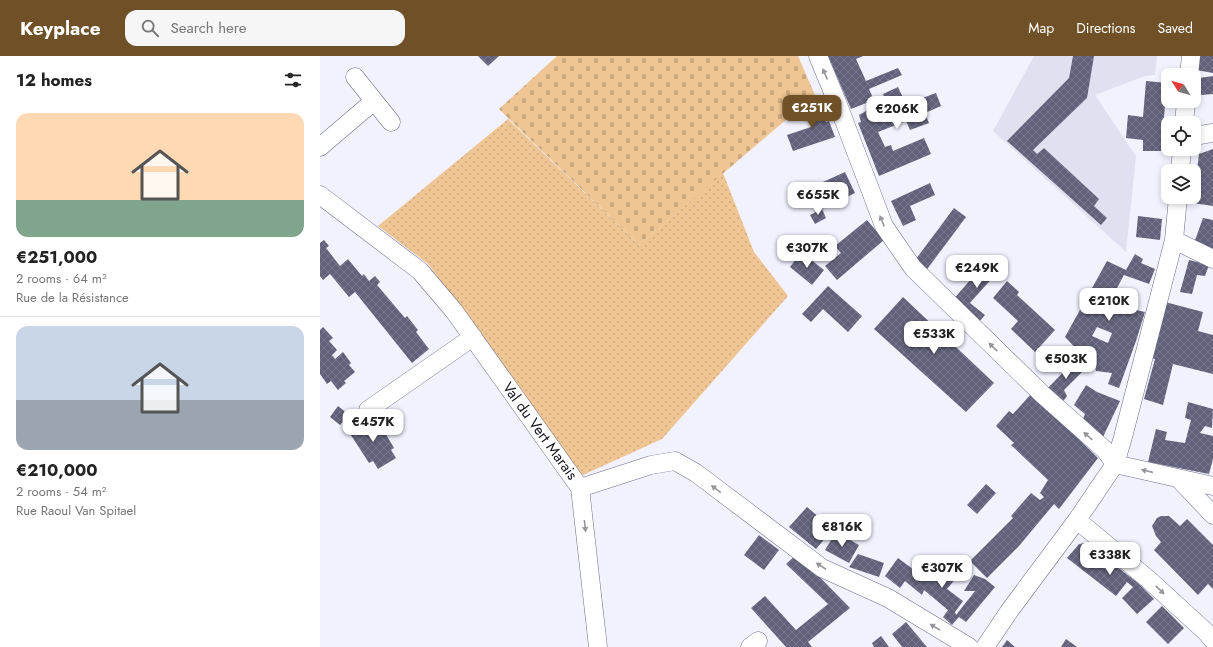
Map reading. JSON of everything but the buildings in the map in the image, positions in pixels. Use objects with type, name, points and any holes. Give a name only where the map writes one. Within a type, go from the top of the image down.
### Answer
[{"type":"street","points":[[818,56],[884,226],[913,268],[1042,394],[1105,450],[1115,464],[1213,486]]},
{"type":"street","points":[[1190,68],[1191,56]]},
{"type":"street","points":[[355,77],[391,122]]},
{"type":"street","points":[[320,147],[374,101]]},
{"type":"street","points":[[1201,135],[1213,133]]},
{"type":"street","name":"Val du Vert Marais","points":[[320,195],[420,271],[454,311],[580,488],[651,465],[675,461],[696,473],[822,568],[888,598],[969,647]]},
{"type":"street","points":[[985,647],[1010,610],[1077,520],[1115,464],[1174,240],[1177,204]]},
{"type":"street","points":[[1174,240],[1213,259]]},
{"type":"street","points":[[368,410],[473,337]]},
{"type":"street","points":[[1179,479],[1213,515]]},
{"type":"street","points":[[580,488],[598,647]]},
{"type":"street","points":[[1077,520],[1211,632]]},
{"type":"shaded area","points":[[1034,56],[1157,56],[1155,75],[1145,76],[1095,95],[1136,156],[1126,252],[993,131]]},
{"type":"green space","points":[[557,56],[798,56],[815,95],[639,245],[499,109]]},
{"type":"green space","points":[[508,119],[639,245],[723,173],[754,252],[788,296],[662,439],[583,475],[579,472],[428,264],[378,226]]}]
